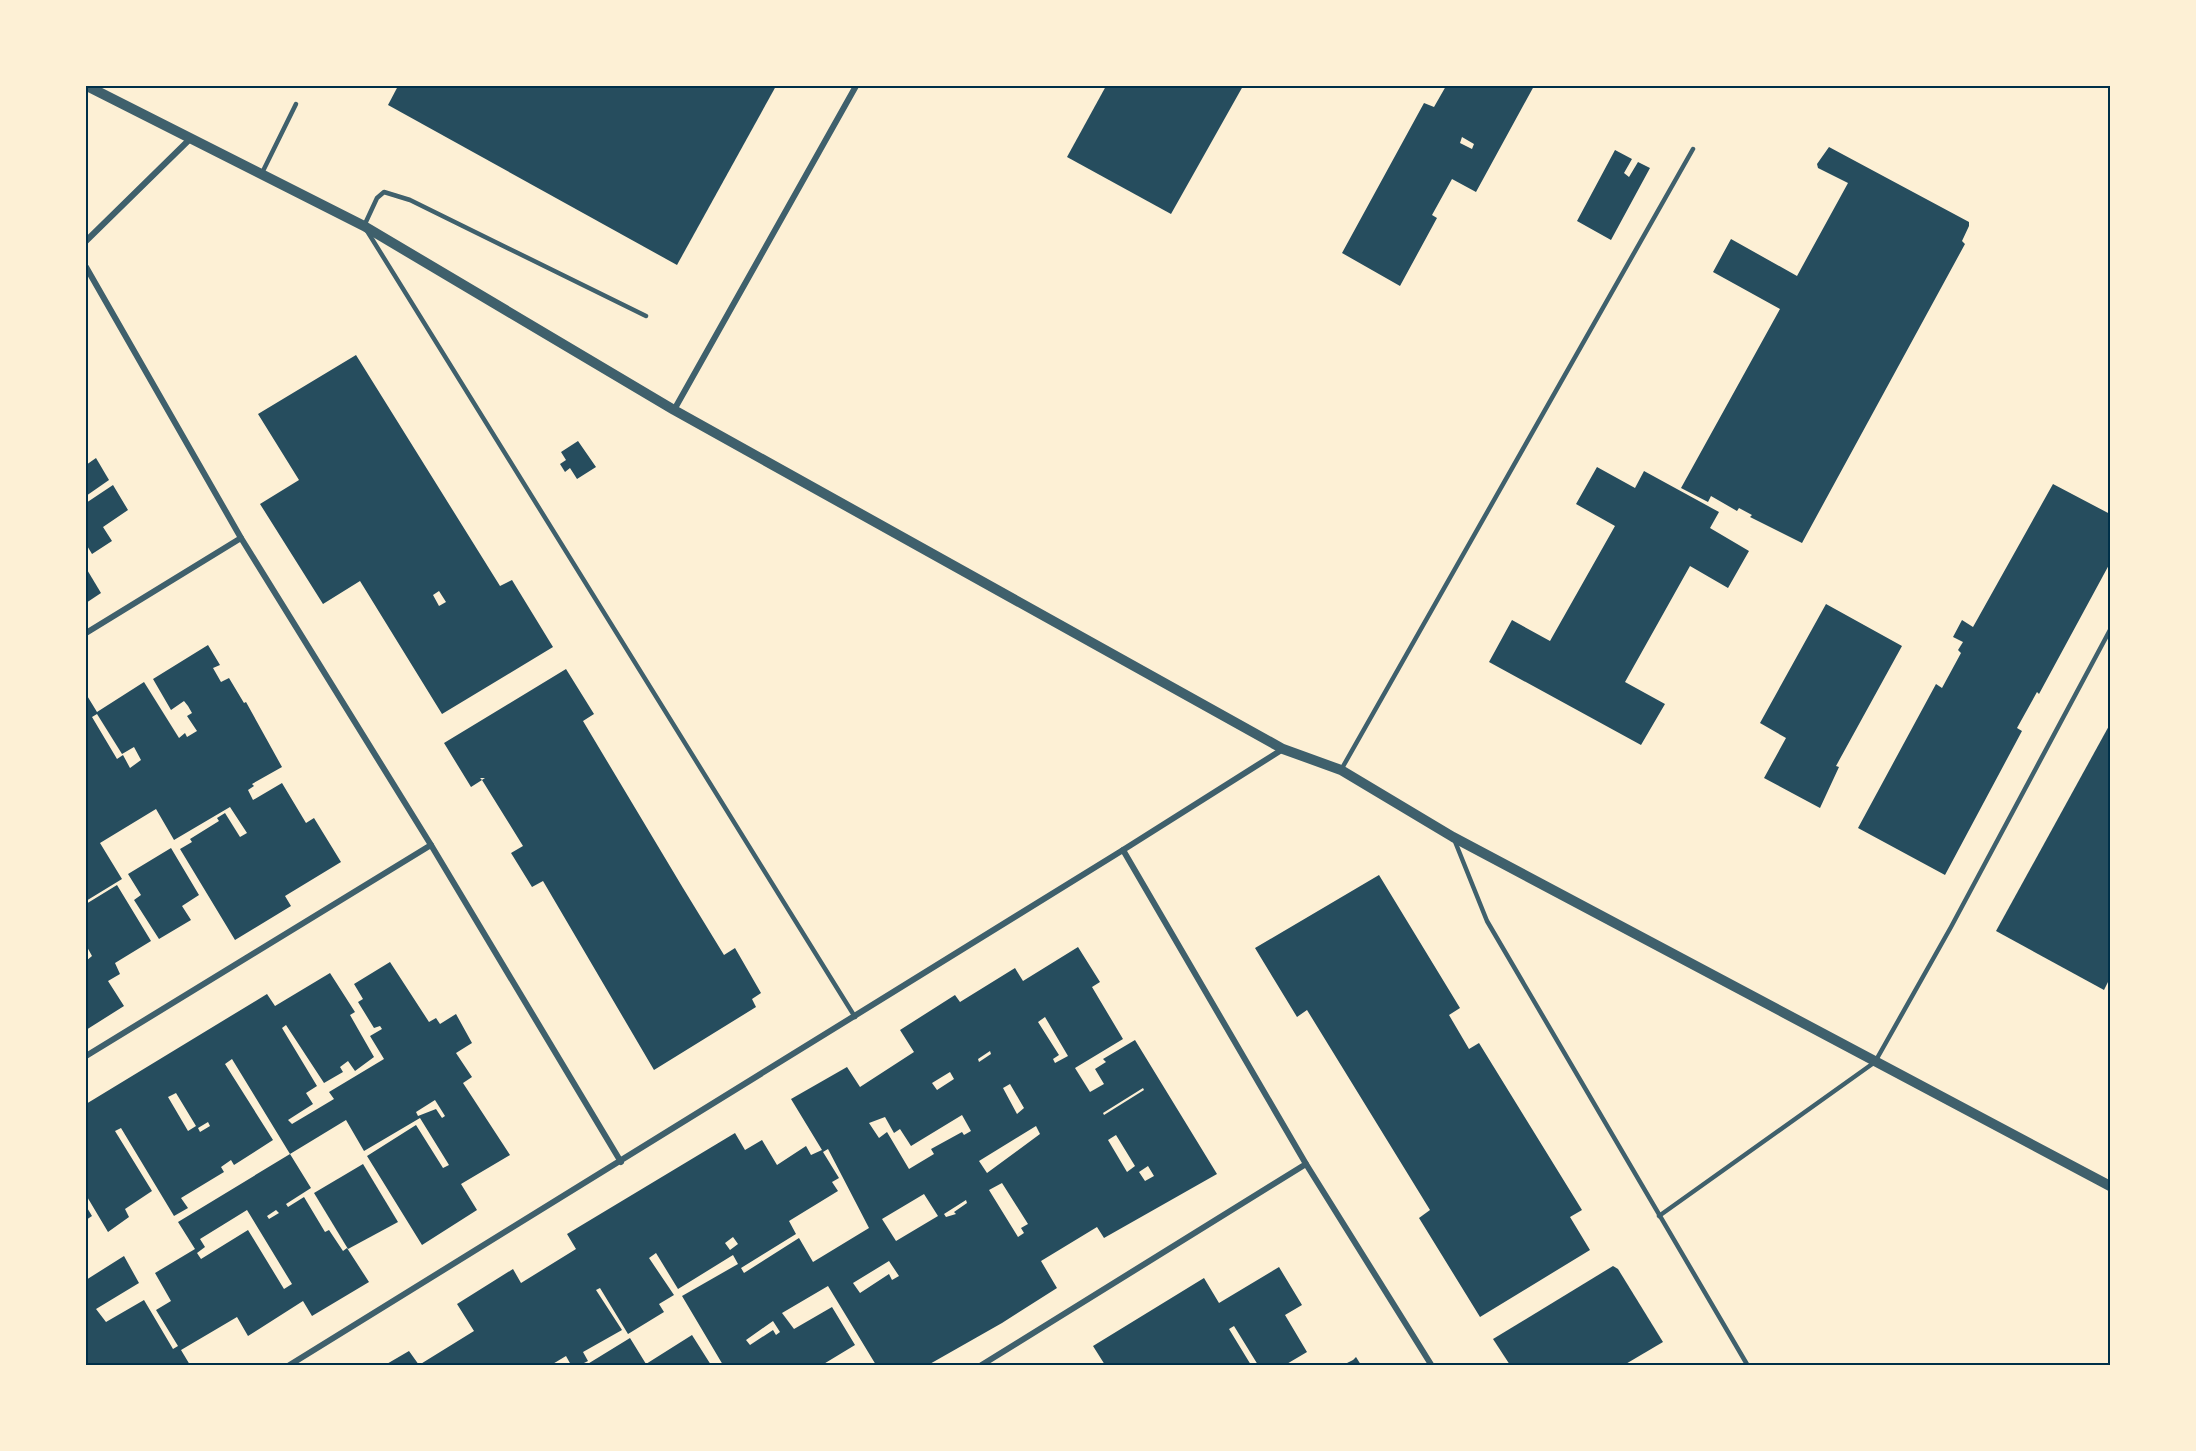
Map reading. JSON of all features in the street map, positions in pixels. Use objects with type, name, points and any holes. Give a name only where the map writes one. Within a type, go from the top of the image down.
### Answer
[{"type":"street","points":[[87,86],[262,172],[364,226],[674,410],[1283,749],[1341,770],[1453,837],[2110,1186]]},
{"type":"street","points":[[674,410],[856,86]]},
{"type":"street","points":[[86,241],[191,138]]},
{"type":"street","points":[[86,267],[241,538],[431,845],[621,1161]]},
{"type":"street","points":[[86,633],[241,538]]},
{"type":"street","points":[[288,1365],[855,1017],[1283,749]]},
{"type":"street","points":[[86,1056],[431,845]]},
{"type":"street","points":[[1123,850],[1306,1164],[1432,1365]]},
{"type":"street","points":[[980,1365],[1306,1164]]},
{"type":"lane","points":[[262,172],[296,104]]},
{"type":"lane","points":[[1341,770],[1693,149]]},
{"type":"lane","points":[[646,316],[410,200],[384,192],[377,198],[364,226],[855,1017]]},
{"type":"lane","points":[[1659,1216],[1875,1062],[1951,927],[2110,630]]},
{"type":"lane","points":[[1453,837],[1487,921],[1748,1365]]},
{"type":"building","points":[[398,86],[776,86],[677,265],[388,105]]},
{"type":"building","points":[[1106,86],[1243,86],[1171,214],[1067,157]]},
{"type":"building","points":[[1446,86],[1534,86],[1476,192],[1452,179],[1432,215],[1437,218],[1400,286],[1342,253],[1424,103],[1434,107]],"holes":[[[1462,137],[1474,144],[1472,149],[1460,143]]]},
{"type":"building","points":[[1829,147],[1969,222],[1969,226],[1962,241],[1965,244],[1802,543],[1750,517],[1752,515],[1739,508],[1737,511],[1711,496],[1708,502],[1681,488],[1780,309],[1713,272],[1731,239],[1797,276],[1848,183],[1818,168],[1817,164]]},
{"type":"building","points":[[1615,150],[1632,159],[1624,173],[1629,177],[1638,162],[1650,168],[1611,240],[1577,221]]},
{"type":"building","points":[[356,355],[500,586],[512,580],[553,647],[442,714],[360,581],[323,604],[260,504],[299,480],[258,414]],"holes":[[[439,591],[446,602],[439,606],[433,595]]]},
{"type":"building","points":[[578,441],[596,467],[577,479],[570,468],[565,472],[560,464],[566,460],[561,452]]},
{"type":"building","points":[[96,458],[109,480],[86,496],[86,465]]},
{"type":"building","points":[[1597,467],[1635,488],[1644,471],[1719,512],[1710,528],[1749,551],[1728,588],[1690,566],[1625,682],[1665,704],[1641,745],[1489,662],[1512,620],[1550,641],[1615,526],[1576,504]]},
{"type":"building","points":[[2053,484],[2110,514],[2110,563],[2039,694],[2037,692],[2017,728],[2022,731],[1945,875],[1858,828],[1936,684],[1942,688],[1961,653],[1958,650],[1963,642],[1953,637],[1962,620],[1973,627]]},
{"type":"building","points":[[113,485],[128,510],[103,527],[112,541],[92,554],[86,544],[86,503]]},
{"type":"building","points":[[86,568],[101,593],[86,603]]},
{"type":"building","points":[[1826,604],[1902,646],[1836,766],[1839,767],[1820,808],[1764,778],[1786,738],[1760,723]]},
{"type":"building","points":[[208,645],[220,665],[213,668],[221,682],[229,678],[244,703],[246,702],[282,767],[252,784],[254,786],[248,790],[253,800],[282,783],[306,823],[314,818],[341,862],[285,896],[291,906],[235,940],[180,849],[192,842],[190,839],[219,821],[217,818],[225,813],[240,837],[247,833],[230,807],[174,840],[156,809],[100,843],[122,879],[86,901],[86,694],[97,712],[144,682],[179,738],[185,733],[187,737],[197,731],[187,716],[192,713],[184,701],[171,710],[153,679]],"holes":[[[97,714],[122,754],[134,747],[141,760],[130,768],[123,755],[117,759],[92,717]]]},
{"type":"building","points":[[566,669],[594,714],[583,721],[683,888],[724,955],[735,948],[761,993],[752,999],[756,1007],[654,1070],[543,881],[532,887],[511,853],[523,846],[482,780],[471,787],[444,743]]},
{"type":"building","points":[[2110,724],[2110,978],[2104,990],[1996,931]]},
{"type":"building","points":[[171,848],[199,895],[182,906],[191,920],[159,939],[134,900],[141,895],[128,874]]},
{"type":"building","points":[[1379,875],[1460,1008],[1449,1015],[1469,1049],[1479,1043],[1582,1210],[1570,1217],[1590,1250],[1480,1317],[1419,1218],[1430,1210],[1307,1010],[1297,1017],[1255,948]]},
{"type":"building","points":[[117,885],[151,941],[115,963],[120,974],[108,981],[124,1006],[86,1030],[86,961],[92,956],[86,945],[86,904]]},
{"type":"building","points":[[1078,947],[1100,982],[1092,987],[1123,1039],[1075,1068],[1090,1092],[1104,1084],[1095,1069],[1106,1062],[1103,1059],[1135,1040],[1217,1174],[1104,1238],[1097,1227],[1041,1261],[1057,1288],[1002,1323],[928,1365],[876,1365],[828,1286],[782,1313],[794,1329],[832,1307],[855,1345],[822,1365],[723,1365],[682,1296],[738,1264],[733,1255],[678,1289],[656,1253],[649,1258],[674,1295],[659,1304],[664,1312],[628,1334],[600,1288],[596,1290],[622,1330],[583,1352],[588,1361],[580,1365],[571,1365],[566,1356],[551,1365],[419,1365],[474,1331],[457,1304],[513,1269],[521,1283],[576,1249],[567,1234],[735,1133],[745,1150],[762,1140],[777,1165],[806,1146],[811,1155],[822,1150],[791,1099],[847,1067],[860,1087],[914,1052],[900,1030],[955,995],[960,1002],[1015,968],[1023,981]],"holes":[[[1045,1017],[1068,1056],[1055,1063],[1053,1059],[1059,1055],[1038,1022]],[[990,1051],[991,1054],[979,1062],[978,1059]],[[950,1072],[954,1079],[937,1090],[932,1083]],[[1010,1084],[1024,1108],[1017,1114],[1003,1088]],[[1143,1088],[1144,1090],[1104,1115],[1103,1113]],[[962,1115],[971,1131],[964,1135],[962,1132],[931,1149],[934,1154],[909,1169],[887,1132],[879,1138],[869,1123],[885,1117],[894,1133],[900,1129],[911,1146]],[[1036,1126],[1040,1134],[987,1173],[979,1161]],[[1116,1135],[1135,1166],[1127,1172],[1108,1140]],[[828,1149],[869,1228],[813,1262],[799,1238],[744,1273],[741,1268],[796,1234],[789,1221],[838,1191],[832,1182],[839,1178],[823,1152]],[[1148,1166],[1154,1176],[1145,1181],[1139,1172]],[[1002,1183],[1028,1224],[1021,1228],[1024,1233],[1018,1237],[989,1190]],[[924,1194],[938,1216],[896,1241],[882,1219]],[[966,1200],[967,1203],[954,1212],[956,1214],[946,1217],[944,1214]],[[733,1237],[738,1244],[730,1250],[725,1243]],[[889,1261],[899,1276],[892,1280],[889,1274],[860,1293],[853,1283]],[[773,1321],[780,1332],[776,1335],[773,1330],[750,1345],[746,1340]]]},
{"type":"building","points":[[390,962],[429,1022],[436,1018],[440,1024],[456,1014],[472,1043],[456,1053],[472,1077],[463,1083],[510,1155],[461,1184],[477,1210],[422,1245],[367,1156],[416,1125],[443,1168],[449,1165],[420,1118],[364,1151],[346,1120],[290,1154],[232,1059],[225,1064],[273,1140],[234,1165],[231,1160],[221,1167],[224,1172],[181,1198],[188,1208],[174,1216],[121,1128],[115,1131],[152,1191],[125,1209],[129,1217],[108,1232],[86,1195],[86,1104],[267,994],[275,1006],[330,973],[355,1012],[350,1015],[374,1057],[355,1071],[348,1061],[340,1067],[343,1072],[324,1083],[286,1025],[282,1028],[317,1086],[306,1093],[313,1104],[288,1120],[292,1124],[334,1099],[329,1092],[384,1059],[370,1036],[382,1029],[380,1026],[374,1028],[358,1002],[363,999],[354,984]],"holes":[[[176,1093],[196,1126],[188,1131],[168,1097]],[[435,1100],[445,1116],[442,1118],[436,1109],[418,1116],[416,1112]],[[208,1122],[210,1126],[200,1132],[198,1128]]]},
{"type":"building","points":[[290,1154],[311,1188],[286,1204],[288,1207],[304,1197],[325,1232],[329,1230],[343,1251],[347,1248],[369,1282],[312,1316],[303,1301],[248,1336],[237,1317],[181,1350],[190,1365],[86,1365],[86,1280],[124,1256],[139,1283],[96,1309],[106,1322],[144,1300],[173,1349],[178,1346],[156,1310],[171,1301],[155,1273],[195,1249],[178,1222]],"holes":[[[247,1210],[292,1284],[284,1289],[248,1230],[201,1259],[197,1253],[205,1247],[200,1239]],[[276,1210],[279,1213],[269,1219],[267,1216]]]},
{"type":"building","points":[[363,1164],[398,1222],[348,1249],[314,1193]]},
{"type":"building","points":[[86,1206],[92,1216],[86,1220]]},
{"type":"building","points":[[1613,1266],[1618,1269],[1663,1342],[1624,1365],[1510,1365],[1493,1339]]},
{"type":"building","points":[[1279,1267],[1302,1305],[1285,1315],[1307,1352],[1285,1365],[1258,1365],[1234,1326],[1229,1329],[1251,1365],[1105,1365],[1093,1346],[1204,1278],[1219,1303]]},
{"type":"building","points":[[692,1335],[711,1365],[586,1365],[630,1338],[646,1364]]},
{"type":"building","points":[[409,1351],[419,1365],[385,1365]]},
{"type":"building","points":[[1356,1357],[1361,1365],[1343,1365],[1353,1360]]}]
